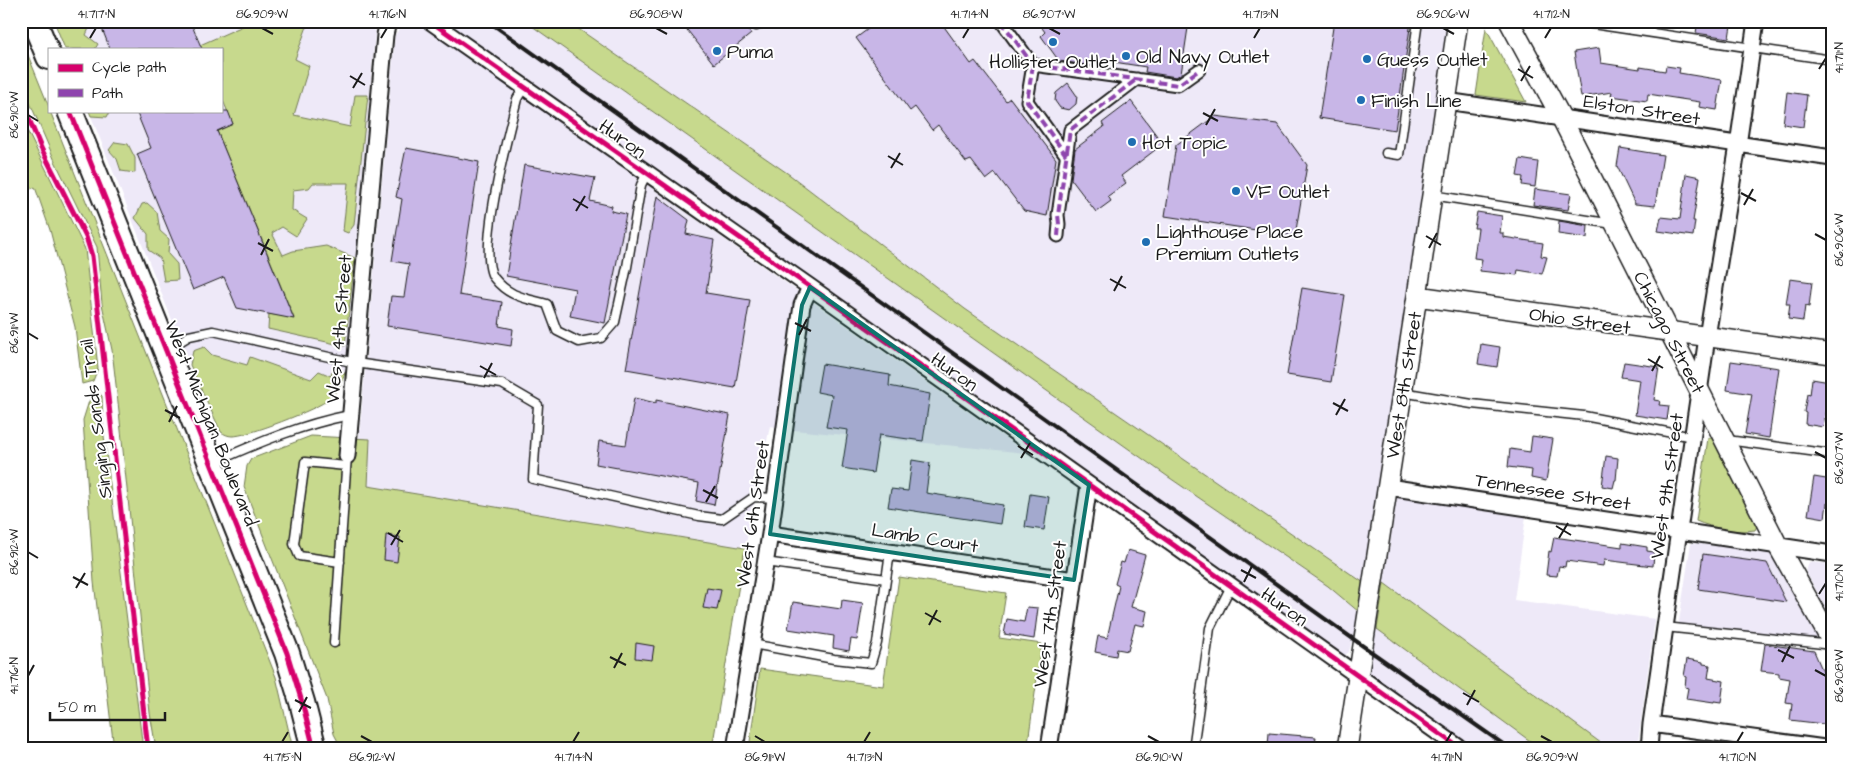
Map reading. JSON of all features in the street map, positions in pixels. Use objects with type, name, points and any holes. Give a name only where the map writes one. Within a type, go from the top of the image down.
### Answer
[{"type":"main road","points":[[34,21],[48,55]]},
{"type":"main road","name":"West Michigan Boulevard","points":[[70,112],[287,653],[314,749]]},
{"type":"street","name":"Huron","points":[[430,21],[810,287],[1461,749]]},
{"type":"street","points":[[754,21],[756,24],[760,21]]},
{"type":"street","points":[[1001,21],[1033,65],[1027,101],[1066,155]]},
{"type":"street","name":"West 8th Street","points":[[1347,749],[1458,21]]},
{"type":"street","name":"Chicago Street","points":[[1509,21],[1616,224],[1778,546],[1832,644]]},
{"type":"street","name":"West 9th Street","points":[[1649,749],[1706,337],[1738,145],[1756,21]]},
{"type":"street","name":"West 4th Street","points":[[347,461],[385,35],[384,23]]},
{"type":"street","points":[[1033,65],[1178,85],[1199,70]]},
{"type":"street","points":[[1058,236],[1060,224],[1058,216],[1070,130],[1137,79]]},
{"type":"street","name":"Elston Street","points":[[1446,101],[1832,158]]},
{"type":"street","name":"West 6th Street","points":[[736,749],[770,534],[802,305],[810,287]]},
{"type":"street","name":"Ohio Street","points":[[1417,296],[1832,354]]},
{"type":"street","name":"West 7th Street","points":[[1049,749],[1089,485]]},
{"type":"street","name":"Tennessee Street","points":[[1388,486],[1832,554]]},
{"type":"street","name":"Lamb Court","points":[[770,534],[1074,580]]},
{"type":"street","points":[[1651,724],[1832,749]]},
{"type":"lane","points":[[1386,154],[1399,155],[1418,21]]},
{"type":"lane","points":[[1573,21],[1832,60]]},
{"type":"lane","points":[[524,87],[517,99],[495,196],[488,252],[493,276],[511,295],[547,304],[558,331],[579,342],[601,338],[615,322],[641,185],[647,173]]},
{"type":"lane","points":[[1432,195],[1616,224]]},
{"type":"lane","points":[[167,350],[189,336],[213,331],[356,363],[502,384],[538,405],[533,479],[690,514],[722,519],[754,497],[775,498]]},
{"type":"lane","points":[[1402,392],[1472,404],[1584,416],[1693,437]]},
{"type":"lane","points":[[212,463],[246,448],[325,420],[350,415]]},
{"type":"lane","points":[[1725,440],[1832,454]]},
{"type":"lane","points":[[340,562],[299,556],[294,544],[305,462],[347,461]]},
{"type":"lane","name":"West 4th Street","points":[[334,642],[347,461]]},
{"type":"lane","points":[[752,644],[834,659],[871,663],[877,643],[890,552]]},
{"type":"lane","points":[[765,562],[886,579]]},
{"type":"lane","points":[[1193,749],[1210,628],[1231,586]]},
{"type":"lane","points":[[1665,627],[1832,644]]},
{"type":"highlighted area","points":[[810,287],[1089,485],[1074,580],[770,534],[802,305]]},
{"type":"shaded area","points":[[89,21],[376,21],[345,373],[332,372],[331,376],[311,379],[251,357],[247,365],[212,355],[204,347],[193,351],[190,365],[91,116],[107,117],[110,112],[222,112],[222,48],[96,48],[98,44],[85,35],[91,25]]},
{"type":"shaded area","points":[[436,21],[525,21],[1167,476],[1328,586],[1359,612],[1349,652],[1345,655],[1340,653],[744,233]]},
{"type":"shaded area","name":"Lighthouse Place Premium Outlets","points":[[567,21],[1448,21],[1364,583],[965,309],[790,175]]},
{"type":"shaded area","points":[[420,24],[1026,453],[770,426],[745,548],[367,486],[370,440],[359,439],[395,35],[401,26]]},
{"type":"shaded area","points":[[1397,497],[1526,516],[1514,600],[1655,619],[1637,749],[1609,749],[1384,583]]},
{"type":"shaded area","points":[[1691,543],[1772,552],[1823,644],[1678,628]]},
{"type":"shaded area","points":[[1809,562],[1832,564],[1832,619],[1806,572]]},
{"type":"shaded area","points":[[1377,629],[1541,749],[1475,749],[1373,677],[1366,670]]},
{"type":"green space","points":[[54,21],[89,21],[91,24],[86,35],[98,44],[96,48],[65,48]]},
{"type":"green space","points":[[254,21],[309,21],[295,59],[309,66],[294,115],[350,127],[355,95],[368,95],[354,225],[348,233],[343,231],[348,183],[313,183],[309,188],[293,190],[292,210],[307,219],[296,236],[282,227],[272,233],[283,255],[293,251],[326,246],[355,258],[345,346],[268,329],[269,314],[294,318],[217,131],[233,124],[222,98],[222,48],[202,48],[200,45]]},
{"type":"green space","points":[[525,21],[567,21],[790,175],[965,309],[1364,583],[1359,612],[1328,586],[1167,476]]},
{"type":"green space","points":[[1486,28],[1526,102],[1476,95]]},
{"type":"green space","points":[[21,38],[48,105],[48,112],[50,112],[276,677],[293,749],[156,749],[150,713],[112,350],[102,304],[97,247],[55,161],[21,82]]},
{"type":"green space","points":[[89,112],[110,112],[107,117],[91,116]]},
{"type":"green space","points":[[21,118],[85,249],[98,368],[93,381],[82,384],[75,327],[50,230],[35,187],[31,189],[21,159]]},
{"type":"green space","points":[[115,142],[128,144],[135,158],[135,173],[121,171],[117,159],[109,150]]},
{"type":"green space","points":[[147,203],[157,212],[160,231],[169,239],[168,254],[177,264],[178,280],[164,281],[160,258],[148,250],[148,234],[135,218],[142,204]]},
{"type":"green space","points":[[204,347],[212,355],[247,365],[250,357],[311,379],[319,371],[331,376],[332,372],[345,373],[334,393],[322,404],[252,432],[229,436],[221,432],[190,365],[193,351]]},
{"type":"green space","points":[[97,391],[102,396],[103,428],[143,749],[114,749],[94,582],[83,420],[89,401]]},
{"type":"green space","points":[[311,436],[370,439],[368,486],[745,548],[712,749],[342,749],[334,734],[327,699],[244,487],[247,466],[251,459]]},
{"type":"green space","points":[[1708,438],[1714,438],[1758,524],[1755,530],[1725,529],[1696,521]]},
{"type":"green space","points":[[899,577],[1006,593],[999,638],[1042,644],[1027,749],[749,749],[760,669],[883,686]]},
{"type":"green space","points":[[1384,583],[1609,749],[1541,749],[1377,629]]},
{"type":"building","points":[[99,21],[190,21],[202,48],[110,48]]},
{"type":"building","name":"Puma","points":[[680,21],[742,21],[751,34],[714,64]]},
{"type":"building","points":[[879,21],[940,21],[971,64],[975,61],[1006,101],[1010,98],[1056,159],[1047,216],[1024,211],[995,173],[986,180],[971,160],[966,162],[938,125],[932,130],[915,107],[910,111],[856,38]]},
{"type":"building","points":[[1037,21],[1189,21],[1181,74],[1176,77],[1145,72],[1146,67],[1101,60],[1100,67],[1059,61],[1041,36],[1045,32]]},
{"type":"building","points":[[1334,21],[1411,21],[1395,130],[1319,118]]},
{"type":"building","points":[[1698,21],[1722,21],[1722,24],[1731,25],[1729,38],[1696,33]]},
{"type":"building","points":[[1599,48],[1601,63],[1665,71],[1666,66],[1680,68],[1679,73],[1722,80],[1717,110],[1699,107],[1700,102],[1648,94],[1647,101],[1611,96],[1612,92],[1581,97],[1574,52]]},
{"type":"building","points":[[1068,83],[1077,96],[1076,104],[1069,110],[1060,108],[1055,101],[1056,93]]},
{"type":"building","points":[[1787,92],[1807,95],[1803,127],[1783,124]]},
{"type":"building","points":[[1131,101],[1163,144],[1121,176],[1126,183],[1108,196],[1111,201],[1096,212],[1071,179],[1075,149],[1104,127],[1102,123]]},
{"type":"building","points":[[228,111],[233,124],[217,131],[294,319],[237,308],[224,277],[193,290],[137,154],[151,148],[136,112]]},
{"type":"building","name":"VF Outlet","points":[[1215,116],[1277,124],[1307,165],[1295,236],[1165,216],[1176,145]]},
{"type":"building","points":[[406,148],[479,162],[459,295],[502,302],[499,326],[513,329],[511,346],[387,326],[391,296],[404,297],[409,264],[392,261],[402,199],[396,197]]},
{"type":"building","points":[[1620,148],[1663,155],[1655,206],[1635,204],[1617,166]]},
{"type":"building","points":[[1520,159],[1538,162],[1535,187],[1522,185],[1523,177],[1517,176]]},
{"type":"building","points":[[524,165],[595,178],[590,201],[612,206],[611,211],[626,214],[605,323],[570,316],[575,289],[506,276]]},
{"type":"building","points":[[1686,174],[1700,177],[1693,221],[1695,221],[1693,236],[1658,231],[1661,217],[1680,219]]},
{"type":"building","points":[[1535,189],[1571,194],[1568,210],[1533,205]]},
{"type":"building","points":[[657,196],[689,220],[686,234],[714,240],[706,293],[750,300],[735,388],[626,369]]},
{"type":"building","points":[[1477,212],[1502,216],[1500,233],[1503,233],[1503,237],[1543,243],[1541,256],[1547,257],[1542,274],[1518,270],[1517,275],[1480,271],[1482,259],[1474,258],[1478,228],[1474,228]]},
{"type":"building","points":[[1559,221],[1588,226],[1587,238],[1558,234]]},
{"type":"building","points":[[1790,279],[1812,282],[1809,307],[1805,306],[1803,321],[1788,319],[1790,304],[1786,304]]},
{"type":"building","points":[[1302,288],[1345,295],[1331,382],[1287,375]]},
{"type":"building","points":[[1481,344],[1500,347],[1497,367],[1478,364]]},
{"type":"building","points":[[1731,361],[1779,368],[1769,438],[1745,434],[1752,394],[1727,390]]},
{"type":"building","points":[[1624,362],[1659,367],[1654,400],[1660,401],[1659,405],[1669,406],[1667,420],[1635,415],[1640,380],[1621,377]]},
{"type":"building","points":[[822,364],[890,375],[889,386],[930,394],[923,441],[879,435],[873,473],[842,468],[848,430],[826,427],[832,395],[817,392]]},
{"type":"building","points":[[1812,379],[1830,382],[1823,427],[1805,424],[1806,413],[1804,412],[1807,394],[1810,395]]},
{"type":"building","points":[[634,398],[656,403],[656,400],[730,415],[714,505],[696,501],[699,483],[596,464],[599,441],[626,445]]},
{"type":"building","points":[[1532,436],[1553,439],[1546,481],[1531,478],[1532,470],[1508,467],[1510,449],[1530,452]]},
{"type":"building","points":[[1606,456],[1618,458],[1616,480],[1613,488],[1602,486]]},
{"type":"building","points":[[912,460],[930,463],[926,493],[1003,505],[1000,524],[888,507],[891,489],[908,491]]},
{"type":"building","points":[[1814,477],[1832,480],[1830,504],[1827,503],[1825,518],[1808,515]]},
{"type":"building","points":[[1030,494],[1049,497],[1044,530],[1025,527]]},
{"type":"building","points":[[386,535],[400,537],[397,562],[384,560]]},
{"type":"building","points":[[1554,537],[1622,547],[1622,543],[1647,547],[1647,551],[1654,552],[1653,566],[1604,560],[1603,566],[1566,561],[1565,567],[1559,566],[1557,576],[1546,575],[1549,551],[1551,552]]},
{"type":"building","points":[[1128,550],[1145,555],[1131,607],[1147,611],[1144,626],[1135,624],[1128,651],[1117,649],[1116,656],[1095,652],[1098,636],[1107,638],[1119,586],[1115,584],[1121,562],[1124,563]]},
{"type":"building","points":[[1703,554],[1767,563],[1786,602],[1698,589]]},
{"type":"building","points":[[707,588],[721,590],[717,610],[703,608]]},
{"type":"building","points":[[842,600],[863,603],[857,640],[851,639],[849,651],[833,648],[834,636],[788,629],[793,602],[841,609]]},
{"type":"building","points":[[1027,607],[1038,608],[1034,639],[1004,634],[1007,619],[1024,622]]},
{"type":"building","points":[[636,643],[654,646],[652,660],[635,658]]},
{"type":"building","points":[[1765,644],[1814,651],[1832,693],[1832,725],[1790,720],[1792,704],[1786,703],[1790,679],[1779,677],[1779,673],[1761,671]]},
{"type":"building","points":[[1687,659],[1710,665],[1708,678],[1724,681],[1721,703],[1686,699],[1688,688],[1685,687],[1686,677],[1684,676]]},
{"type":"building","points":[[1269,733],[1316,737],[1314,749],[1294,749],[1268,745]]},
{"type":"railway","points":[[488,21],[1510,749]]},
{"type":"marked path","points":[[754,21],[756,24],[760,21]]},
{"type":"marked path","points":[[1001,21],[1033,65],[1178,85],[1199,70]]},
{"type":"marked path","points":[[1033,65],[1027,101],[1066,155]]},
{"type":"marked path","points":[[1058,236],[1058,215],[1070,130],[1137,79]]},
{"type":"cycle path","points":[[430,21],[810,287],[1461,749]]},
{"type":"cycle path","name":"Singing Sands Trail","points":[[21,100],[41,148],[86,237],[92,256],[148,749]]},
{"type":"cycle path","points":[[70,112],[287,653],[314,749]]},
{"type":"place","name":"Hollister Outlet","points":[[1053,42]]},
{"type":"place","name":"Puma","points":[[717,51]]},
{"type":"place","name":"Old Navy Outlet","points":[[1126,56]]},
{"type":"place","name":"Guess Outlet","points":[[1367,59]]},
{"type":"place","name":"Finish Line","points":[[1361,100]]},
{"type":"place","name":"Hot Topic","points":[[1132,142]]},
{"type":"place","name":"VF Outlet","points":[[1236,191]]},
{"type":"place","name":"Lighthouse Place Premium Outlets","points":[[1146,242]]}]
